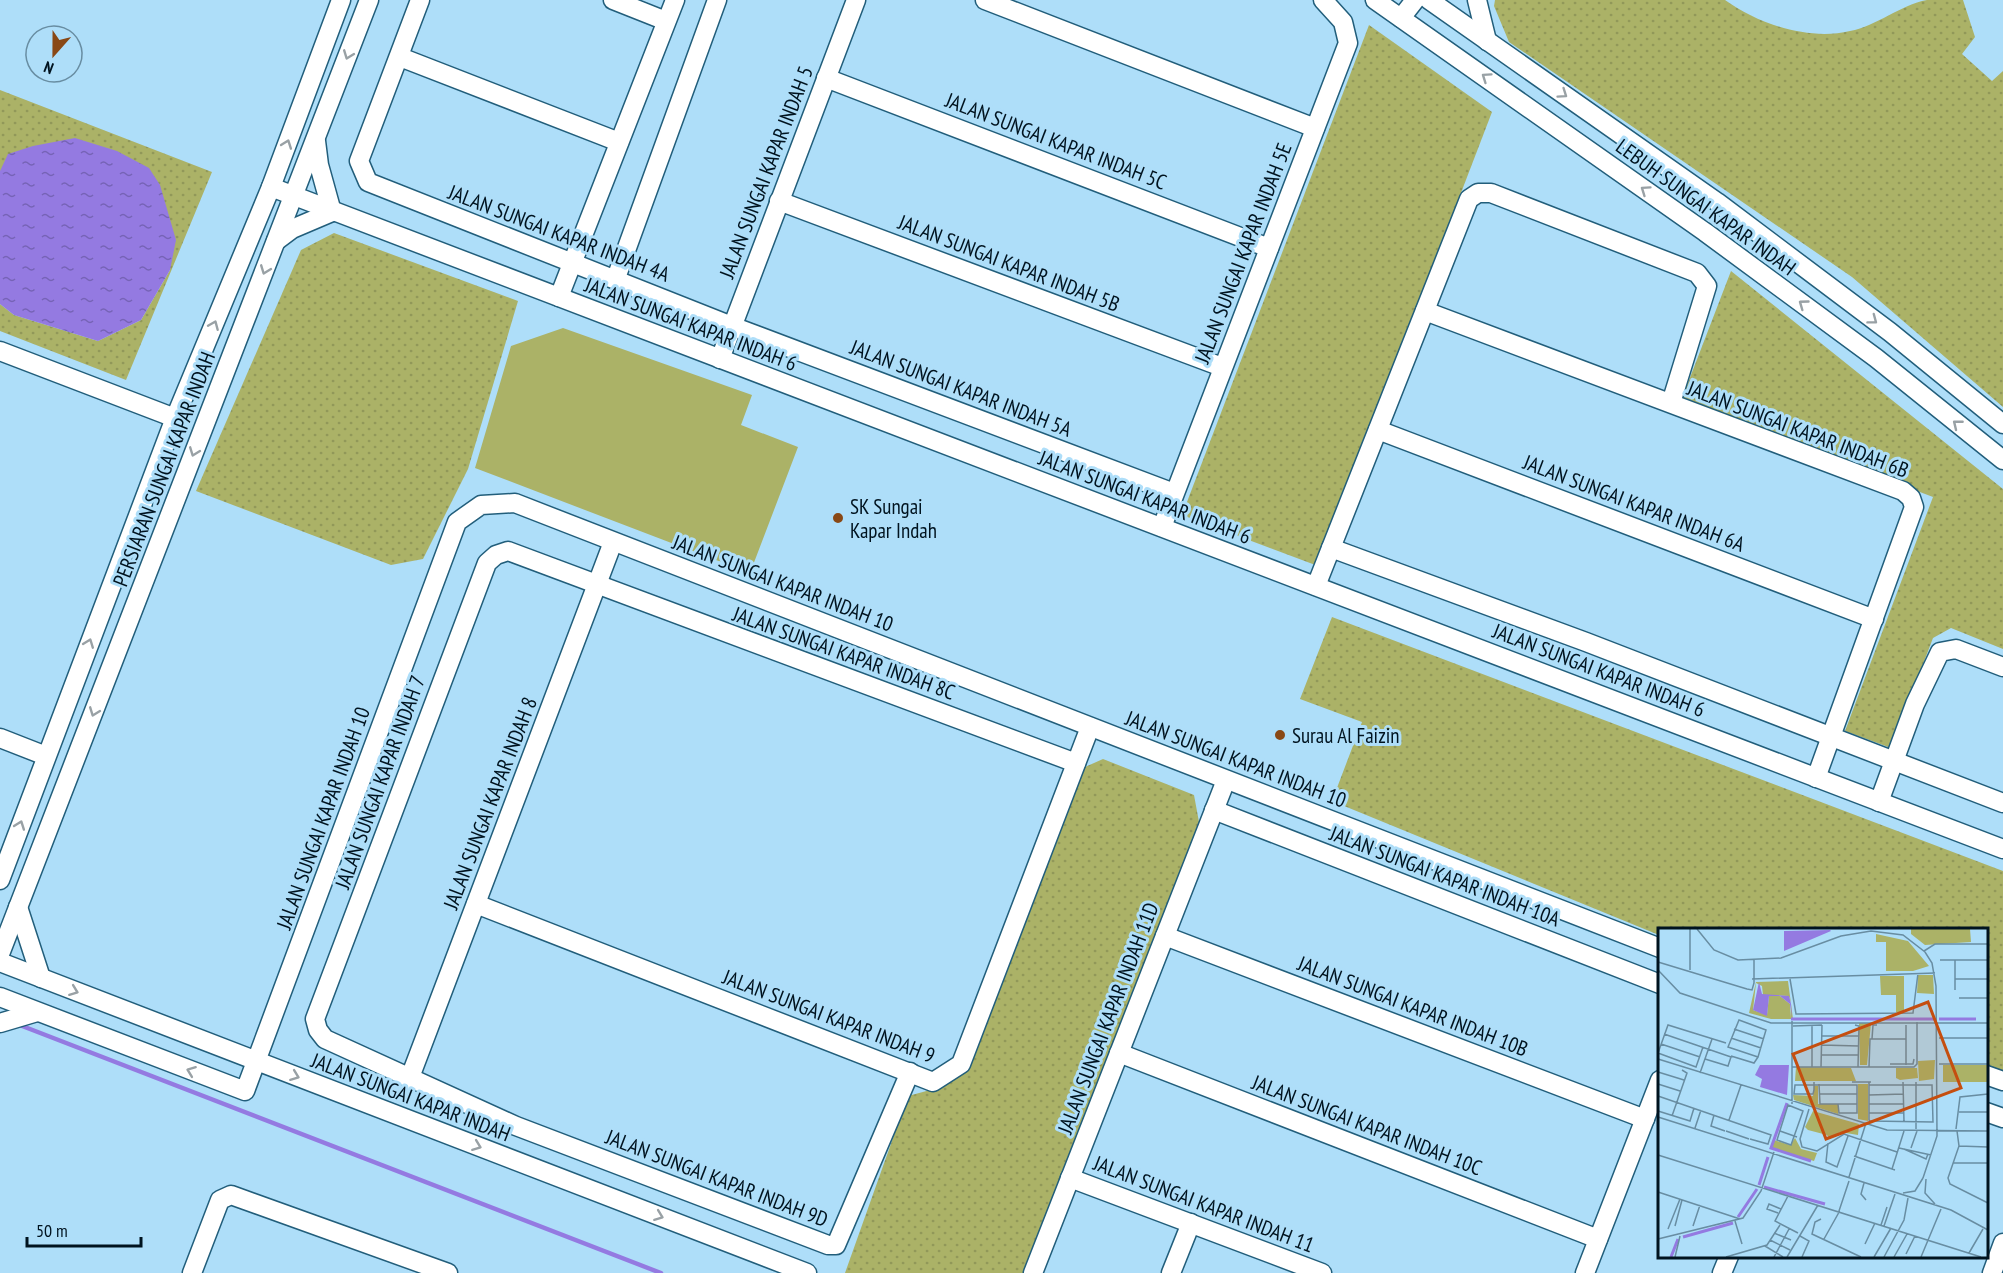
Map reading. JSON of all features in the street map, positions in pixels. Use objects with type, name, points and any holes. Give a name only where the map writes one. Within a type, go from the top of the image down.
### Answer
[{"type":"street","name":"PERSIARAN SUNGAI KAPAR INDAH","points":[[0,880],[175,418],[271,187],[341,0]]},
{"type":"street","name":"PERSIARAN SUNGAI KAPAR INDAH","points":[[0,954],[369,0]]},
{"type":"street","points":[[420,0],[400,57],[619,142]]},
{"type":"street","points":[[613,0],[666,21]]},
{"type":"street","points":[[559,297],[675,0]]},
{"type":"street","points":[[616,278],[717,0]]},
{"type":"street","name":"JALAN SUNGAI KAPAR INDAH 5","points":[[720,359],[856,0]]},
{"type":"street","points":[[985,0],[1315,128]]},
{"type":"street","name":"JALAN SUNGAI KAPAR INDAH 5E","points":[[1162,527],[1348,43],[1342,22],[1323,0]]},
{"type":"street","name":"LEBUH SUNGAI KAPAR INDAH","points":[[1375,0],[1714,239],[1876,358],[2003,460]]},
{"type":"street","points":[[1401,18],[1415,0]]},
{"type":"street","points":[[1478,0],[1488,41]]},
{"type":"street","points":[[1422,32],[1439,2]]},
{"type":"street","name":"LEBUH SUNGAI KAPAR INDAH","points":[[1439,2],[1488,41],[1717,202],[1890,332],[2003,424]]},
{"type":"street","name":"JALAN SUNGAI KAPAR INDAH 4A","points":[[400,57],[359,161],[368,182],[616,278],[732,326]]},
{"type":"street","name":"JALAN SUNGAI KAPAR INDAH 5C","points":[[826,78],[1269,248]]},
{"type":"street","points":[[276,241],[292,229],[332,212],[319,165],[316,139]]},
{"type":"street","name":"JALAN SUNGAI KAPAR INDAH 6","points":[[271,187],[2003,849]]},
{"type":"street","points":[[1316,586],[1469,199],[1478,193],[1491,193],[1697,273],[1703,279],[1707,286],[1671,403]]},
{"type":"street","name":"JALAN SUNGAI KAPAR INDAH 5B","points":[[779,201],[1222,367]]},
{"type":"street","name":"JALAN SUNGAI KAPAR INDAH 6B","points":[[1425,310],[1903,491],[1911,498],[1914,507],[1816,778]]},
{"type":"street","name":"JALAN SUNGAI KAPAR INDAH 5A","points":[[732,326],[1174,493]]},
{"type":"street","points":[[0,351],[175,418]]},
{"type":"street","name":"JALAN SUNGAI KAPAR INDAH 6A","points":[[1378,430],[1874,619]]},
{"type":"street","name":"JALAN SUNGAI KAPAR INDAH 10","points":[[37,1012],[245,1091],[457,522],[482,505],[515,503],[1658,948]]},
{"type":"street","name":"JALAN SUNGAI KAPAR INDAH 8","points":[[409,1080],[613,542]]},
{"type":"street","name":"JALAN SUNGAI KAPAR INDAH 6","points":[[1331,548],[2003,803]]},
{"type":"street","name":"JALAN SUNGAI KAPAR INDAH 7","points":[[409,1080],[325,1039],[318,1030],[315,1019],[430,710],[487,563],[496,555],[508,551],[597,585]]},
{"type":"street","name":"JALAN SUNGAI KAPAR INDAH 8C","points":[[597,585],[1076,762]]},
{"type":"street","points":[[1879,802],[1915,704],[1940,652],[1956,649],[2003,667]]},
{"type":"street","name":"JALAN SUNGAI KAPAR INDAH 9","points":[[476,904],[933,1082],[961,1064],[1090,727]]},
{"type":"street","points":[[0,738],[46,756]]},
{"type":"street","name":"JALAN SUNGAI KAPAR INDAH 11D","points":[[1033,1273],[1226,780]]},
{"type":"street","name":"JALAN SUNGAI KAPAR INDAH 10A","points":[[1214,810],[1658,984]]},
{"type":"street","points":[[18,907],[41,978]]},
{"type":"street","name":"JALAN SUNGAI KAPAR INDAH 10B","points":[[1165,936],[1645,1119]]},
{"type":"street","name":"JALAN SUNGAI KAPAR INDAH","points":[[0,962],[807,1273]]},
{"type":"street","points":[[0,997],[37,1012]]},
{"type":"street","points":[[0,1023],[37,1012]]},
{"type":"street","name":"JALAN SUNGAI KAPAR INDAH 10C","points":[[1119,1053],[1598,1239]]},
{"type":"street","name":"JALAN SUNGAI KAPAR INDAH 9D","points":[[409,1080],[516,1126],[828,1245],[836,1245],[910,1072]]},
{"type":"street","points":[[1988,1076],[2003,1081]]},
{"type":"street","points":[[1585,1273],[1658,1083]]},
{"type":"street","points":[[1988,1113],[2003,1118]]},
{"type":"street","name":"JALAN SUNGAI KAPAR INDAH 11","points":[[1070,1178],[1314,1272]]},
{"type":"street","points":[[192,1273],[220,1200],[231,1195],[448,1273]]},
{"type":"street","points":[[1171,1273],[1191,1223]]},
{"type":"street","points":[[1722,1273],[1729,1258]]},
{"type":"green space","points":[[1495,0],[1725,0],[1738,9],[1784,28],[1801,32],[1834,34],[1870,25],[1907,6],[1927,0],[1963,0],[1975,37],[1962,54],[1992,81],[2003,71],[2003,407],[1852,277],[1509,42],[1494,6]]},
{"type":"green space","points":[[1369,25],[1492,112],[1318,566],[1182,515]]},
{"type":"green space","points":[[0,90],[212,172],[126,380],[0,331],[0,304],[14,315],[98,341],[141,320],[170,270],[0,171]]},
{"type":"green space","points":[[334,233],[518,301],[468,469],[423,559],[391,565],[196,491],[301,250]]},
{"type":"green space","points":[[1731,271],[2003,489],[2003,649],[1951,628],[1933,638],[1891,748],[1845,731],[1933,497],[1681,401]]},
{"type":"green space","points":[[563,328],[752,395],[741,425],[798,447],[750,573],[475,468],[511,346]]},
{"type":"green space","points":[[1332,617],[2003,871],[2003,1075],[1988,1068],[1988,928],[1658,928],[1658,935],[1332,801],[1362,722],[1300,699]]},
{"type":"green space","points":[[1103,759],[1194,795],[1199,822],[1029,1273],[845,1273],[908,1096],[945,1086],[971,1065],[1085,767]]},
{"type":"water","points":[[75,138],[117,151],[149,168],[160,185],[176,240],[170,270],[141,320],[98,341],[14,315],[0,304],[0,171],[8,154],[33,146]]},
{"type":"waterway","points":[[17,1024],[661,1273]]},
{"type":"place","name":"SK Sungai Kapar Indah","points":[[838,518]]},
{"type":"place","name":"Surau Al Faizin","points":[[1280,735]]}]
